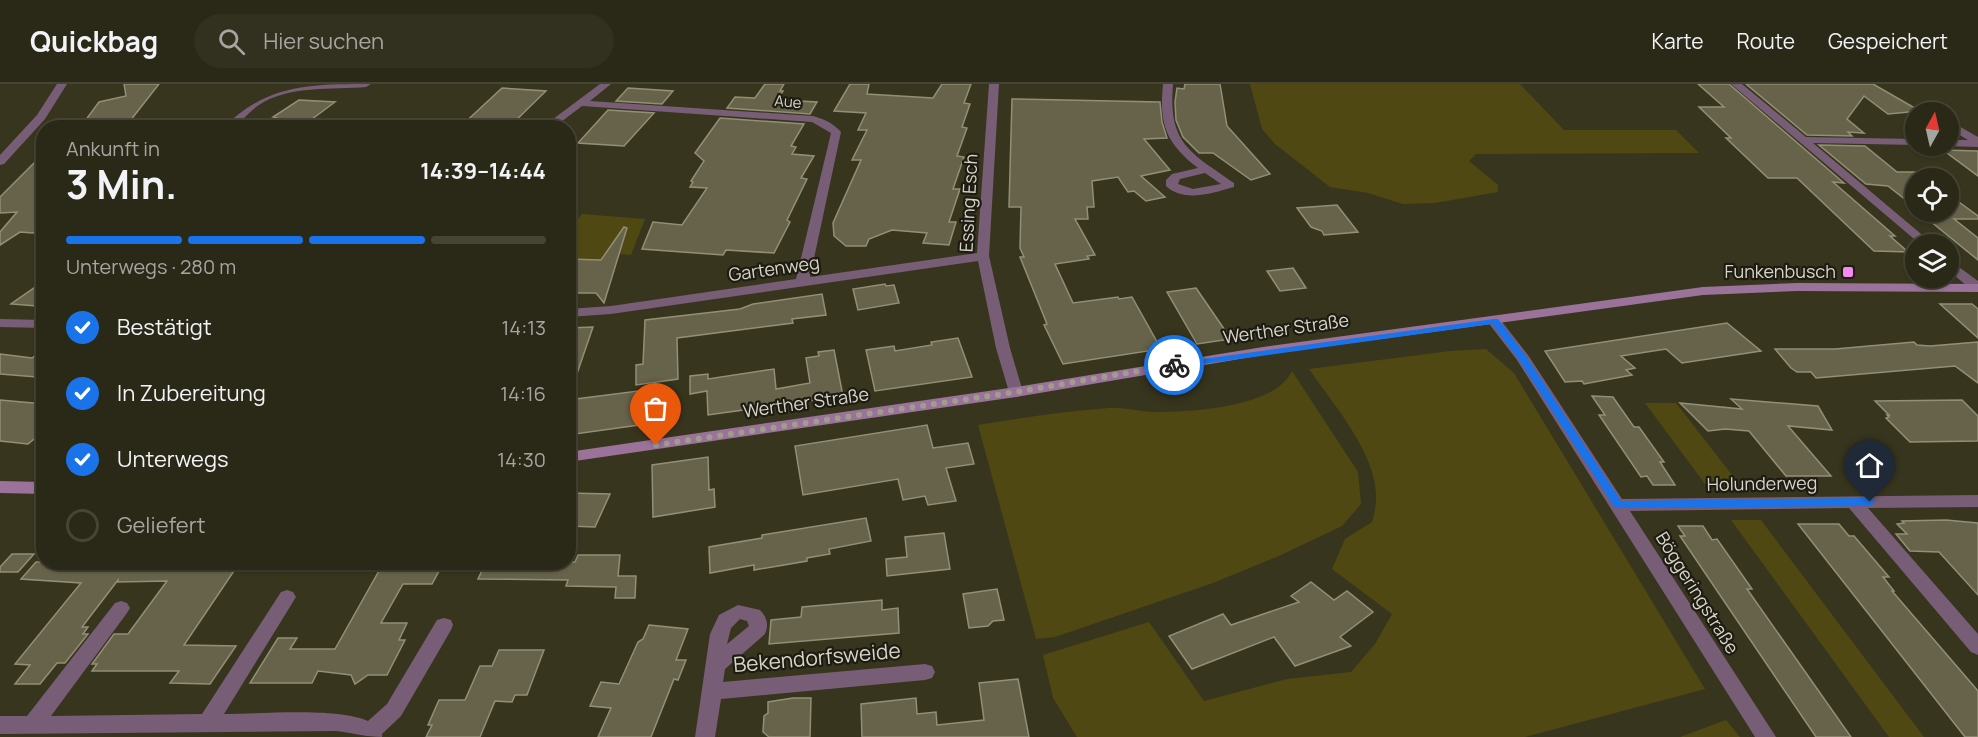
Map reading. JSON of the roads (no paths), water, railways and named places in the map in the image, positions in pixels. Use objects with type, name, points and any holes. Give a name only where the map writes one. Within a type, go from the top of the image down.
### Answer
[{"type":"main road","name":"Werther Straße","points":[[576,456],[1016,392],[1263,351],[1720,290],[1797,287],[1978,288]]},
{"type":"main road","points":[[0,487],[36,488]]},
{"type":"street","points":[[38,120],[62,84]]},
{"type":"street","points":[[237,120],[259,100],[287,91],[366,84]]},
{"type":"street","points":[[557,120],[606,84]]},
{"type":"street","name":"Essing Esch","points":[[994,84],[983,256],[1003,348],[1016,392]]},
{"type":"street","points":[[1168,84],[1168,123],[1176,140],[1191,156],[1209,169]]},
{"type":"street","points":[[1736,84],[1915,234]]},
{"type":"street","name":"Aue","points":[[580,104],[813,119],[824,123],[836,132],[802,283]]},
{"type":"street","points":[[0,162],[36,122]]},
{"type":"street","points":[[1959,130],[1978,143]]},
{"type":"street","points":[[1803,140],[1905,142]]},
{"type":"street","points":[[1959,143],[1978,143]]},
{"type":"street","name":"Gartenweg","points":[[576,312],[611,310],[983,256]]},
{"type":"street","points":[[1959,272],[1978,288]]},
{"type":"street","name":"Böggeringstraße","points":[[1494,321],[1523,358],[1766,737]]},
{"type":"street","points":[[0,323],[36,324]]},
{"type":"street","name":"Holunderweg","points":[[1618,505],[1978,501]]},
{"type":"street","points":[[1854,502],[1978,647]]},
{"type":"street","points":[[208,723],[287,597]]},
{"type":"street","points":[[32,725],[121,608]]},
{"type":"street","points":[[0,725],[108,730],[208,723],[336,722],[355,724],[371,734],[394,710],[444,625]]},
{"type":"street","name":"Bekendorfsweide","points":[[705,737],[716,665]]},
{"type":"street","name":"Bekendorfsweide","points":[[713,691],[925,672]]},
{"type":"place","name":"Funkenbusch","points":[[1848,272]]}]
